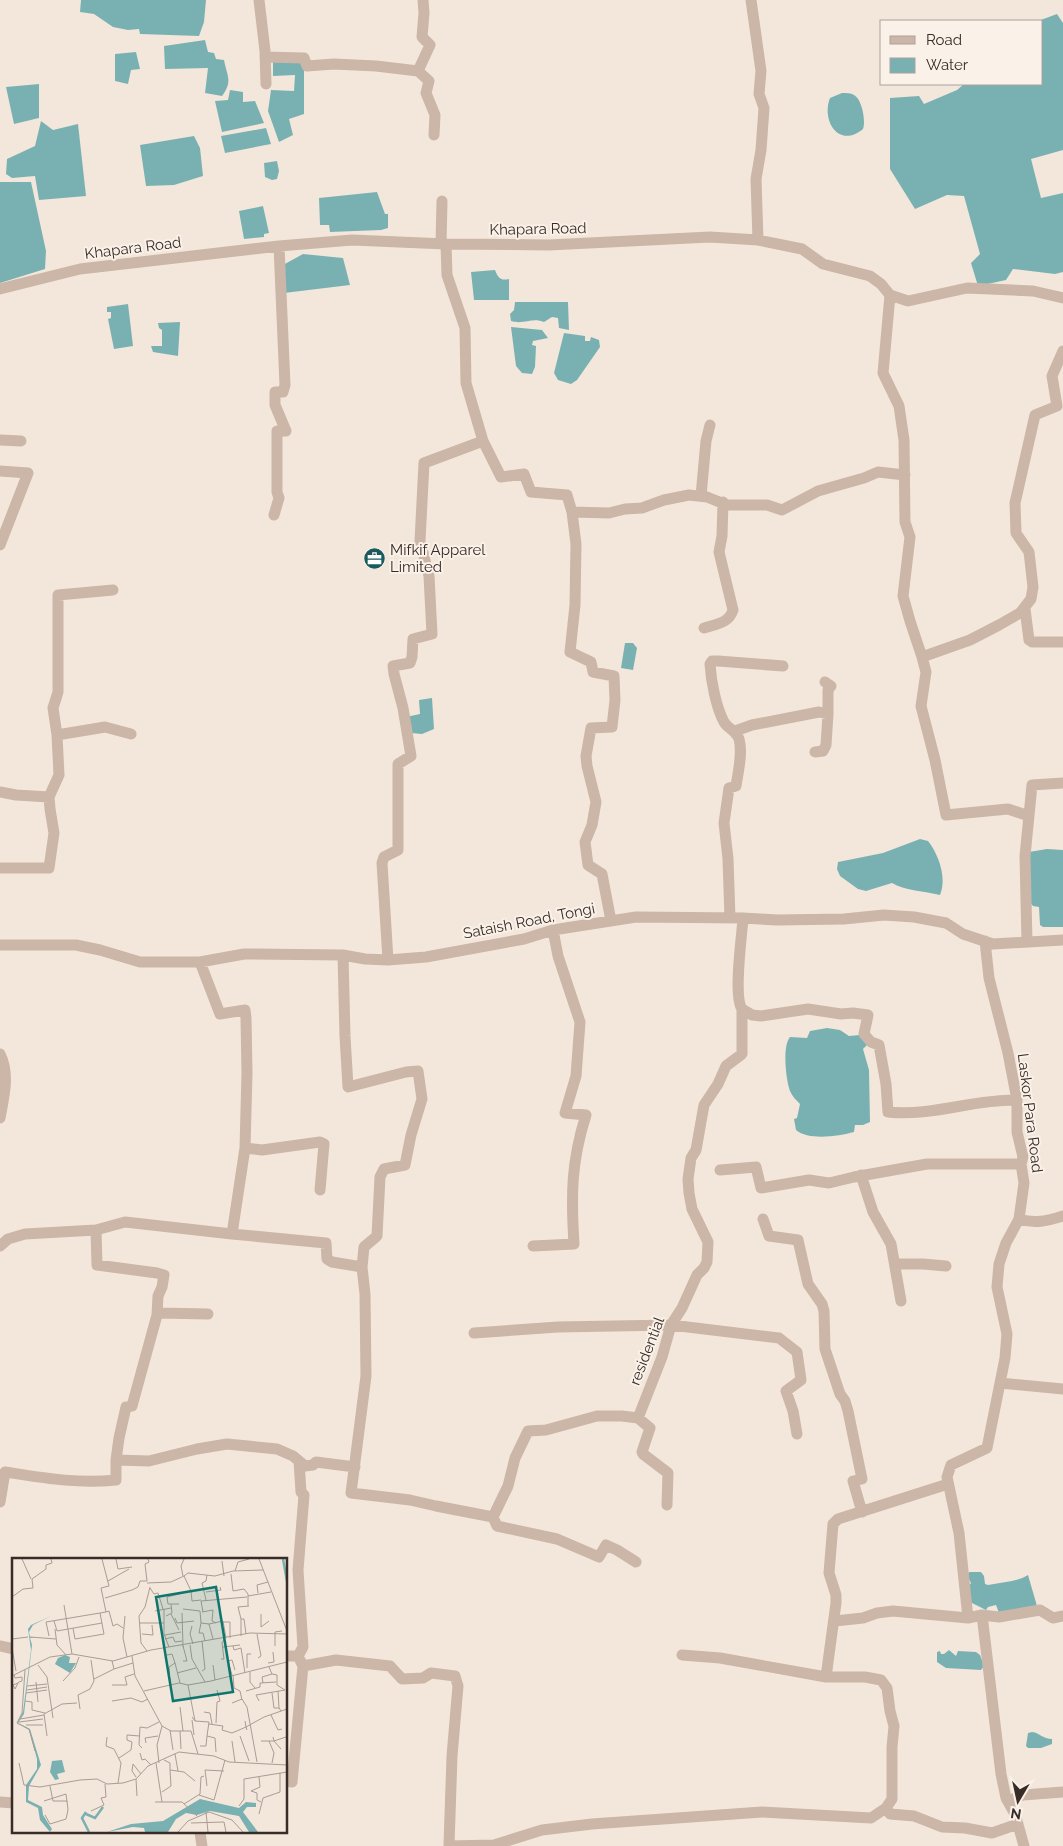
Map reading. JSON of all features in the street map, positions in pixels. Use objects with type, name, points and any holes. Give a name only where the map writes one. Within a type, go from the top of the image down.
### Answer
[{"type":"street","points":[[259,0],[266,84]]},
{"type":"street","points":[[418,71],[430,45],[422,37],[423,0]]},
{"type":"street","points":[[751,0],[761,71],[759,94],[764,108],[761,150],[756,179],[758,240]]},
{"type":"street","points":[[265,57],[304,58],[307,66],[334,64],[418,71],[429,81],[426,93],[435,115],[434,135]]},
{"type":"street","points":[[442,201],[443,244],[448,275],[465,328],[466,383],[483,441],[501,478],[524,474],[531,492],[567,495],[572,512],[576,544],[575,605],[570,652],[591,662],[593,672],[614,676],[615,700],[612,727],[591,728],[586,756],[596,802],[592,825],[585,842],[588,865],[602,874],[611,921]]},
{"type":"street","name":"Khapara Road","points":[[0,289],[80,269],[279,246],[352,240],[443,244],[549,245],[710,237],[758,240],[802,249],[823,264],[870,276],[881,284],[890,295]]},
{"type":"street","points":[[274,515],[279,498],[277,492],[277,431],[286,431],[275,406],[275,392],[283,392],[285,385],[279,246]]},
{"type":"street","points":[[1029,816],[1008,809],[946,815],[935,760],[921,706],[926,672],[903,596],[910,537],[905,522],[904,440],[899,406],[883,373],[890,295],[908,301],[967,288],[1033,291],[1063,298]]},
{"type":"street","points":[[922,657],[970,640],[1020,613],[1031,599],[1033,587],[1029,552],[1016,533],[1015,504],[1035,415],[1057,406],[1052,376],[1063,351]]},
{"type":"street","points":[[710,425],[706,441],[701,496],[723,502],[727,505],[767,504],[782,510],[818,491],[878,472],[905,475]]},
{"type":"street","points":[[0,440],[21,441]]},
{"type":"street","points":[[388,960],[382,863],[384,857],[398,850],[398,764],[411,756],[394,666],[410,663],[413,639],[432,634],[429,576],[420,541],[424,463],[483,441]]},
{"type":"street","points":[[0,471],[28,473],[0,545]]},
{"type":"street","points":[[572,512],[609,513],[625,509],[642,508],[664,500],[689,496],[707,497]]},
{"type":"street","points":[[704,628],[725,622],[731,616],[733,610],[719,552],[722,536],[723,502]]},
{"type":"street","points":[[0,868],[49,868],[54,833],[49,797],[59,775],[58,735],[52,708],[58,692],[58,595],[113,590]]},
{"type":"street","points":[[1025,609],[1029,640],[1032,642],[1063,645]]},
{"type":"street","points":[[730,918],[728,859],[724,823],[728,788],[736,786],[740,749],[739,739],[735,731],[725,724],[710,671],[712,661],[783,666]]},
{"type":"street","points":[[815,752],[823,751],[826,745],[828,690],[830,686],[825,682]]},
{"type":"street","points":[[735,731],[752,725],[819,712],[828,714]]},
{"type":"street","points":[[58,735],[105,727],[131,734]]},
{"type":"street","points":[[1028,942],[1025,856],[1032,785],[1063,783]]},
{"type":"street","points":[[0,792],[49,797]]},
{"type":"street","name":"Sataish Road, Tongi","points":[[0,945],[76,945],[140,962],[200,962],[244,954],[342,955],[364,959],[388,960],[426,958],[524,938],[553,930],[636,917],[777,920],[844,919],[884,915],[914,917],[946,923],[963,934],[993,944],[1063,940]]},
{"type":"street","name":"residential","points":[[638,1418],[662,1357],[671,1325],[682,1308],[697,1276],[708,1262],[708,1242],[692,1209],[688,1179],[691,1158],[696,1150],[704,1105],[718,1084],[726,1066],[742,1054],[742,1010],[739,1004],[739,980],[743,918]]},
{"type":"street","points":[[532,1246],[574,1244],[572,1179],[578,1142],[586,1115],[565,1112],[576,1076],[580,1022],[558,956],[553,930]]},
{"type":"street","name":"Laskor Para Road","points":[[948,1484],[947,1477],[951,1465],[987,1448],[1005,1358],[1007,1334],[997,1287],[998,1271],[1006,1243],[1019,1219],[1024,1183],[1021,1164],[1023,1157],[1017,1132],[1016,1100],[1008,1053],[989,978],[985,941]]},
{"type":"street","points":[[342,955],[344,1036],[348,1087],[406,1072],[418,1071],[422,1099],[411,1135],[405,1165],[384,1169],[380,1177],[377,1236],[364,1247],[362,1268],[365,1294],[366,1376],[351,1493],[410,1500],[493,1517]]},
{"type":"street","points":[[200,962],[220,1014],[245,1010],[247,1073],[245,1148],[232,1234]]},
{"type":"street","points":[[742,1010],[752,1015],[761,1016],[808,1009],[841,1014],[868,1015],[864,1034],[871,1042],[879,1045],[886,1084],[888,1112],[914,1113],[1002,1100],[1016,1100]]},
{"type":"street","points":[[0,1054],[5,1064],[6,1084],[0,1118]]},
{"type":"street","points":[[245,1148],[262,1150],[320,1142],[324,1144],[320,1190]]},
{"type":"street","points":[[720,1170],[756,1167],[761,1188],[809,1180],[829,1183],[861,1175],[927,1164],[1021,1164]]},
{"type":"street","points":[[861,1175],[873,1212],[891,1244],[901,1301]]},
{"type":"street","points":[[1019,1219],[1030,1222],[1046,1221],[1063,1216]]},
{"type":"street","points":[[763,1219],[769,1236],[798,1240],[808,1284],[822,1304],[825,1349],[840,1394],[845,1401],[862,1479],[853,1481],[862,1512]]},
{"type":"street","points":[[0,1246],[8,1239],[25,1234],[96,1230],[125,1222],[326,1243],[327,1259],[332,1262],[362,1268]]},
{"type":"street","points":[[0,1502],[3,1469],[55,1480],[93,1482],[116,1480],[119,1438],[126,1407],[132,1406],[157,1315],[158,1296],[164,1275],[97,1265],[96,1230]]},
{"type":"street","points":[[895,1264],[910,1263],[946,1266]]},
{"type":"street","points":[[157,1315],[168,1312],[208,1314]]},
{"type":"street","points":[[474,1333],[558,1327],[671,1325],[779,1338],[797,1352],[801,1380],[786,1392],[793,1411],[796,1434]]},
{"type":"street","points":[[1000,1383],[1063,1389]]},
{"type":"street","points":[[636,1562],[606,1545],[599,1557],[558,1539],[497,1526],[493,1517],[508,1486],[515,1458],[528,1431],[546,1430],[597,1416],[638,1418],[650,1428],[643,1454],[668,1473],[667,1505]]},
{"type":"street","points":[[116,1460],[149,1461],[226,1444],[277,1449],[294,1456],[305,1466],[313,1466],[316,1462],[355,1467]]},
{"type":"street","points":[[288,1781],[292,1782],[296,1659],[303,1647],[298,1570],[304,1495],[300,1492],[299,1461]]},
{"type":"street","points":[[826,1677],[835,1621],[836,1595],[829,1574],[833,1524],[838,1519],[948,1484],[959,1533],[968,1618]]},
{"type":"street","points":[[835,1621],[863,1618],[876,1613],[893,1611],[968,1618],[982,1614],[999,1617],[1040,1610],[1053,1618],[1063,1616]]},
{"type":"street","points":[[982,1614],[1001,1774],[1008,1801],[1015,1814],[1024,1846]]},
{"type":"street","points":[[296,1659],[336,1660],[390,1666],[402,1679],[422,1678],[431,1673],[455,1676],[458,1686],[452,1756],[449,1846],[494,1846],[542,1830],[592,1824],[762,1812],[871,1818],[886,1808],[892,1799],[894,1779],[892,1747],[894,1726],[887,1688],[881,1680],[864,1677],[826,1677],[720,1658],[682,1655]]},
{"type":"street","points":[[1008,1801],[1023,1795],[1063,1792]]},
{"type":"street","points":[[886,1808],[890,1814],[914,1816],[942,1827],[965,1828],[992,1833],[1018,1824]]},
{"type":"water","points":[[81,0],[206,0],[204,22],[199,36],[140,34],[139,29],[128,30],[113,27],[94,14],[80,12]]},
{"type":"water","points":[[1057,14],[1063,23],[1063,150],[1031,159],[1041,198],[1063,193],[1063,272],[1055,274],[1013,269],[1006,280],[978,286],[971,263],[980,254],[964,196],[947,195],[915,209],[890,169],[890,98],[919,96],[924,104],[957,90],[963,85],[1043,85],[1043,20],[1041,20]]},
{"type":"water","points":[[205,40],[208,52],[214,53],[216,59],[224,60],[228,82],[222,96],[205,93],[208,68],[165,69],[164,46]]},
{"type":"water","points":[[136,52],[140,69],[131,70],[128,84],[115,81],[115,54]]},
{"type":"water","points":[[299,59],[304,65],[304,114],[289,119],[293,135],[279,142],[268,111],[271,90],[294,91],[295,75],[273,76],[273,60]]},
{"type":"water","points":[[39,84],[39,118],[14,124],[6,87]]},
{"type":"water","points":[[230,90],[243,92],[243,102],[255,101],[264,123],[222,132],[215,101],[228,100]]},
{"type":"water","points":[[842,93],[850,93],[857,97],[863,110],[863,129],[846,136],[834,130],[828,115],[830,98]]},
{"type":"water","points":[[41,121],[53,130],[78,124],[86,196],[39,200],[35,176],[12,178],[6,174],[7,159],[35,146]]},
{"type":"water","points":[[266,128],[271,144],[225,153],[221,136]]},
{"type":"water","points":[[194,136],[200,148],[203,176],[174,185],[146,186],[140,145]]},
{"type":"water","points":[[277,161],[279,171],[277,179],[272,180],[265,177],[264,163]]},
{"type":"water","points":[[0,182],[31,182],[46,251],[45,269],[0,283]]},
{"type":"water","points":[[377,192],[385,214],[388,214],[388,228],[381,230],[330,232],[329,225],[320,225],[319,198]]},
{"type":"water","points":[[263,206],[269,233],[264,234],[264,237],[244,239],[239,211]]},
{"type":"water","points":[[303,254],[343,258],[350,285],[284,293],[283,265]]},
{"type":"water","points":[[495,270],[500,278],[504,280],[509,279],[509,300],[474,300],[471,272]]},
{"type":"water","points":[[515,302],[568,302],[569,330],[559,328],[558,318],[552,317],[544,322],[536,320],[511,321],[510,314],[514,310]]},
{"type":"water","points":[[128,304],[133,346],[114,349],[108,319],[111,318],[111,312],[107,312],[107,307]]},
{"type":"water","points":[[180,322],[178,356],[153,352],[151,346],[162,346],[162,330],[159,328],[158,323]]},
{"type":"water","points":[[511,327],[542,330],[548,338],[533,341],[532,345],[536,346],[535,367],[532,374],[522,373],[516,366]]},
{"type":"water","points":[[564,333],[585,336],[585,341],[590,341],[591,337],[599,340],[600,347],[577,380],[571,384],[558,380],[554,373]]},
{"type":"water","points":[[625,643],[633,643],[637,648],[633,670],[621,668]]},
{"type":"water","points":[[432,698],[434,729],[422,734],[411,733],[406,717],[420,714],[419,700]]},
{"type":"water","points":[[920,839],[928,841],[936,853],[941,867],[943,881],[940,895],[897,886],[892,883],[866,891],[858,889],[840,876],[837,869],[838,862],[883,853]]},
{"type":"water","points":[[1047,849],[1063,850],[1063,927],[1043,927],[1040,925],[1039,907],[1033,906],[1029,901],[1029,852]]},
{"type":"water","points":[[827,1028],[840,1030],[849,1036],[860,1035],[867,1045],[863,1049],[869,1070],[870,1122],[863,1125],[855,1125],[854,1132],[848,1134],[824,1137],[808,1136],[796,1130],[794,1119],[797,1118],[800,1104],[790,1091],[786,1071],[786,1048],[790,1037],[807,1038],[810,1031]]},
{"type":"water","points":[[981,1572],[984,1576],[985,1584],[988,1585],[1028,1575],[1037,1606],[999,1613],[996,1605],[988,1607],[986,1610],[970,1602],[966,1591],[971,1583],[966,1574]]},
{"type":"water","points":[[949,1650],[956,1656],[958,1651],[976,1652],[980,1655],[984,1666],[981,1670],[946,1668],[937,1662],[937,1652],[940,1651],[941,1654],[944,1654]]},
{"type":"water","points":[[1032,1732],[1052,1739],[1052,1744],[1041,1748],[1028,1748],[1026,1746],[1028,1733]]},
{"type":"place","name":"Mifkif Apparel Limited","points":[[374,559]]}]
